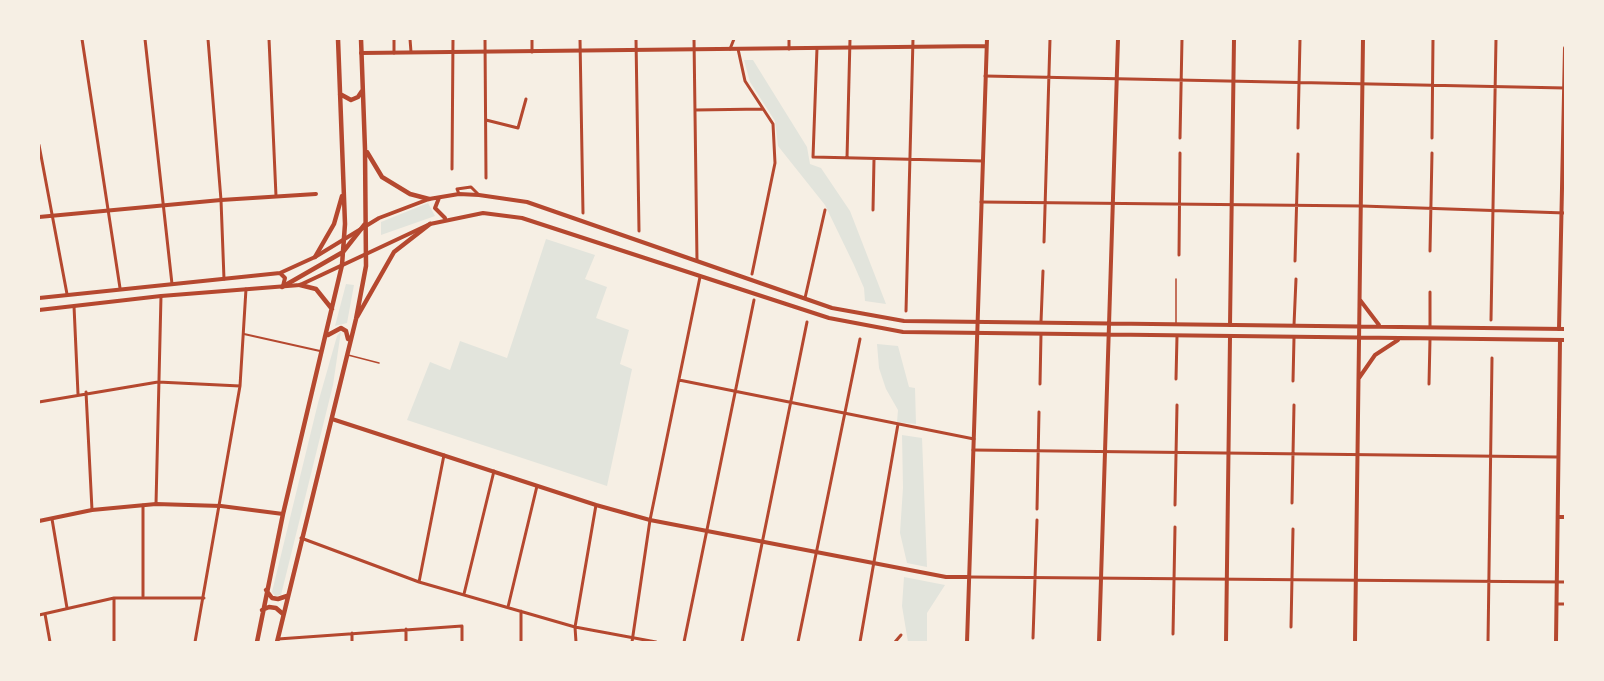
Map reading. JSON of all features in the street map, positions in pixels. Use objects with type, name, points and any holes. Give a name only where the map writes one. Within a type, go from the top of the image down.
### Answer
[{"type":"main road","points":[[257,642],[283,514],[342,265],[344,190],[338,39]]},
{"type":"main road","points":[[277,641],[345,354],[356,319],[368,252],[361,39]]},
{"type":"main road","points":[[967,642],[987,39]]},
{"type":"main road","points":[[1099,642],[1118,39]]},
{"type":"main road","points":[[1230,325],[1234,39]]},
{"type":"main road","points":[[1355,642],[1363,39]]},
{"type":"main road","points":[[361,53],[986,46]]},
{"type":"main road","points":[[1559,329],[1564,213],[1565,48]]},
{"type":"main road","points":[[339,92],[344,98],[351,100],[358,97],[362,91]]},
{"type":"main road","points":[[365,149],[382,177],[410,194],[429,199]]},
{"type":"main road","points":[[315,257],[334,224],[344,190]]},
{"type":"main road","points":[[39,218],[221,200],[316,194]]},
{"type":"main road","points":[[39,298],[280,273],[315,257],[366,224],[429,199],[479,195],[526,202],[805,298],[865,316],[904,321],[1565,329]]},
{"type":"main road","points":[[439,198],[436,203],[436,212],[446,219]]},
{"type":"main road","points":[[39,310],[161,296],[300,285],[430,224],[483,213],[503,214],[829,318],[903,332],[1562,340],[1556,642]]},
{"type":"main road","points":[[282,287],[343,252],[366,224]]},
{"type":"main road","points":[[356,319],[394,252],[430,224]]},
{"type":"main road","points":[[280,273],[285,278],[282,287]]},
{"type":"main road","points":[[300,285],[316,289],[332,310]]},
{"type":"main road","points":[[1360,299],[1379,326]]},
{"type":"main road","points":[[326,337],[335,329],[341,328],[346,331],[348,342]]},
{"type":"main road","points":[[1226,642],[1230,337]]},
{"type":"main road","points":[[1359,379],[1375,355],[1399,339]]},
{"type":"main road","points":[[331,418],[596,505],[650,520],[946,577],[969,577]]},
{"type":"main road","points":[[39,521],[92,510],[156,504],[221,506],[283,514]]},
{"type":"main road","points":[[1558,517],[1565,517]]},
{"type":"main road","points":[[266,590],[272,598],[287,596]]},
{"type":"main road","points":[[262,610],[269,607],[276,608],[283,614]]},
{"type":"street","points":[[82,39],[120,288]]},
{"type":"street","points":[[145,39],[172,284]]},
{"type":"street","points":[[208,39],[221,200],[224,279]]},
{"type":"street","points":[[269,39],[276,196]]},
{"type":"street","points":[[394,39],[394,53]]},
{"type":"street","points":[[411,39],[411,53]]},
{"type":"street","points":[[452,169],[453,39]]},
{"type":"street","points":[[485,39],[486,178]]},
{"type":"street","points":[[532,39],[532,52]]},
{"type":"street","points":[[580,39],[583,213]]},
{"type":"street","points":[[636,39],[639,231]]},
{"type":"street","points":[[694,39],[697,261]]},
{"type":"street","points":[[730,49],[734,39]]},
{"type":"street","points":[[789,39],[789,49]]},
{"type":"street","points":[[847,158],[850,39]]},
{"type":"street","points":[[906,311],[913,39]]},
{"type":"street","points":[[1044,242],[1050,39]]},
{"type":"street","points":[[1180,138],[1182,39]]},
{"type":"street","points":[[1298,128],[1300,39]]},
{"type":"street","points":[[1432,138],[1433,39]]},
{"type":"street","points":[[1491,320],[1496,39]]},
{"type":"street","points":[[817,48],[813,157],[983,161]]},
{"type":"street","points":[[738,49],[746,81],[773,124],[776,163],[752,274]]},
{"type":"street","points":[[985,76],[1363,82],[1432,86],[1565,88]]},
{"type":"street","points":[[486,120],[518,128],[526,99]]},
{"type":"street","points":[[695,110],[763,109]]},
{"type":"street","points":[[39,145],[67,294]]},
{"type":"street","points":[[1179,255],[1180,153]]},
{"type":"street","points":[[1430,251],[1432,153]]},
{"type":"street","points":[[1295,261],[1298,154]]},
{"type":"street","points":[[873,210],[874,159]]},
{"type":"street","points":[[981,202],[1362,206],[1564,213]]},
{"type":"street","points":[[805,298],[825,210]]},
{"type":"street","points":[[1041,322],[1043,271]]},
{"type":"street","points":[[632,642],[650,520],[700,277]]},
{"type":"street","points":[[1294,325],[1296,279]]},
{"type":"street","points":[[195,642],[221,506],[240,386],[246,289]]},
{"type":"street","points":[[1430,292],[1430,327]]},
{"type":"street","points":[[156,504],[161,296]]},
{"type":"street","points":[[684,642],[754,300]]},
{"type":"street","points":[[74,305],[78,394]]},
{"type":"street","points":[[742,642],[807,322]]},
{"type":"street","points":[[244,334],[323,351]]},
{"type":"street","points":[[1040,384],[1041,334]]},
{"type":"street","points":[[1176,379],[1177,336]]},
{"type":"street","points":[[1293,381],[1294,338]]},
{"type":"street","points":[[798,642],[860,339]]},
{"type":"street","points":[[1429,384],[1430,339]]},
{"type":"street","points":[[1488,642],[1492,358]]},
{"type":"street","points":[[679,380],[974,439]]},
{"type":"street","points":[[39,402],[86,392],[158,382],[240,386]]},
{"type":"street","points":[[86,392],[92,510]]},
{"type":"street","points":[[1175,505],[1177,405]]},
{"type":"street","points":[[1292,503],[1294,405]]},
{"type":"street","points":[[1037,509],[1039,412]]},
{"type":"street","points":[[860,642],[898,424]]},
{"type":"street","points":[[973,450],[1558,457]]},
{"type":"street","points":[[419,582],[444,455]]},
{"type":"street","points":[[464,594],[494,471]]},
{"type":"street","points":[[508,607],[537,486]]},
{"type":"street","points":[[143,505],[143,596]]},
{"type":"street","points":[[576,642],[576,627],[596,505]]},
{"type":"street","points":[[52,519],[67,608]]},
{"type":"street","points":[[1033,638],[1037,520]]},
{"type":"street","points":[[1173,634],[1175,527]]},
{"type":"street","points":[[1291,627],[1293,529]]},
{"type":"street","points":[[301,538],[419,582],[576,627],[656,642]]},
{"type":"street","points":[[969,577],[1565,582]]},
{"type":"street","points":[[39,615],[114,598],[205,596]]},
{"type":"street","points":[[114,598],[114,641]]},
{"type":"street","points":[[1557,604],[1565,604]]},
{"type":"street","points":[[520,642],[521,611]]},
{"type":"street","points":[[45,613],[50,642]]},
{"type":"street","points":[[277,641],[352,633],[462,626],[462,642]]},
{"type":"street","points":[[406,629],[406,642]]},
{"type":"street","points":[[352,633],[352,642]]},
{"type":"street","points":[[895,642],[901,634]]},
{"type":"lane","points":[[1176,279],[1176,324]]},
{"type":"lane","points":[[345,354],[379,363]]},
{"type":"shaded area","points":[[744,60],[753,60],[807,147],[810,164],[821,168],[850,211],[886,304],[865,301],[864,288],[825,205],[778,146],[775,121],[750,82]]},
{"type":"shaded area","points":[[428,203],[435,216],[381,235],[381,222]]},
{"type":"shaded area","points":[[546,239],[595,255],[585,279],[607,287],[596,318],[629,330],[620,364],[632,369],[607,486],[407,420],[430,362],[450,370],[460,341],[507,358]]},
{"type":"shaded area","points":[[346,284],[354,285],[347,323],[335,326]]},
{"type":"shaded area","points":[[341,331],[333,385],[281,595],[275,596],[272,592],[318,403],[337,336]]},
{"type":"shaded area","points":[[877,344],[898,346],[909,387],[915,388],[916,424],[897,422],[898,410],[886,389],[879,368]]},
{"type":"shaded area","points":[[902,435],[922,438],[927,567],[907,563],[900,533],[903,488]]},
{"type":"shaded area","points":[[904,577],[945,585],[927,613],[927,642],[908,642],[902,606]]}]
